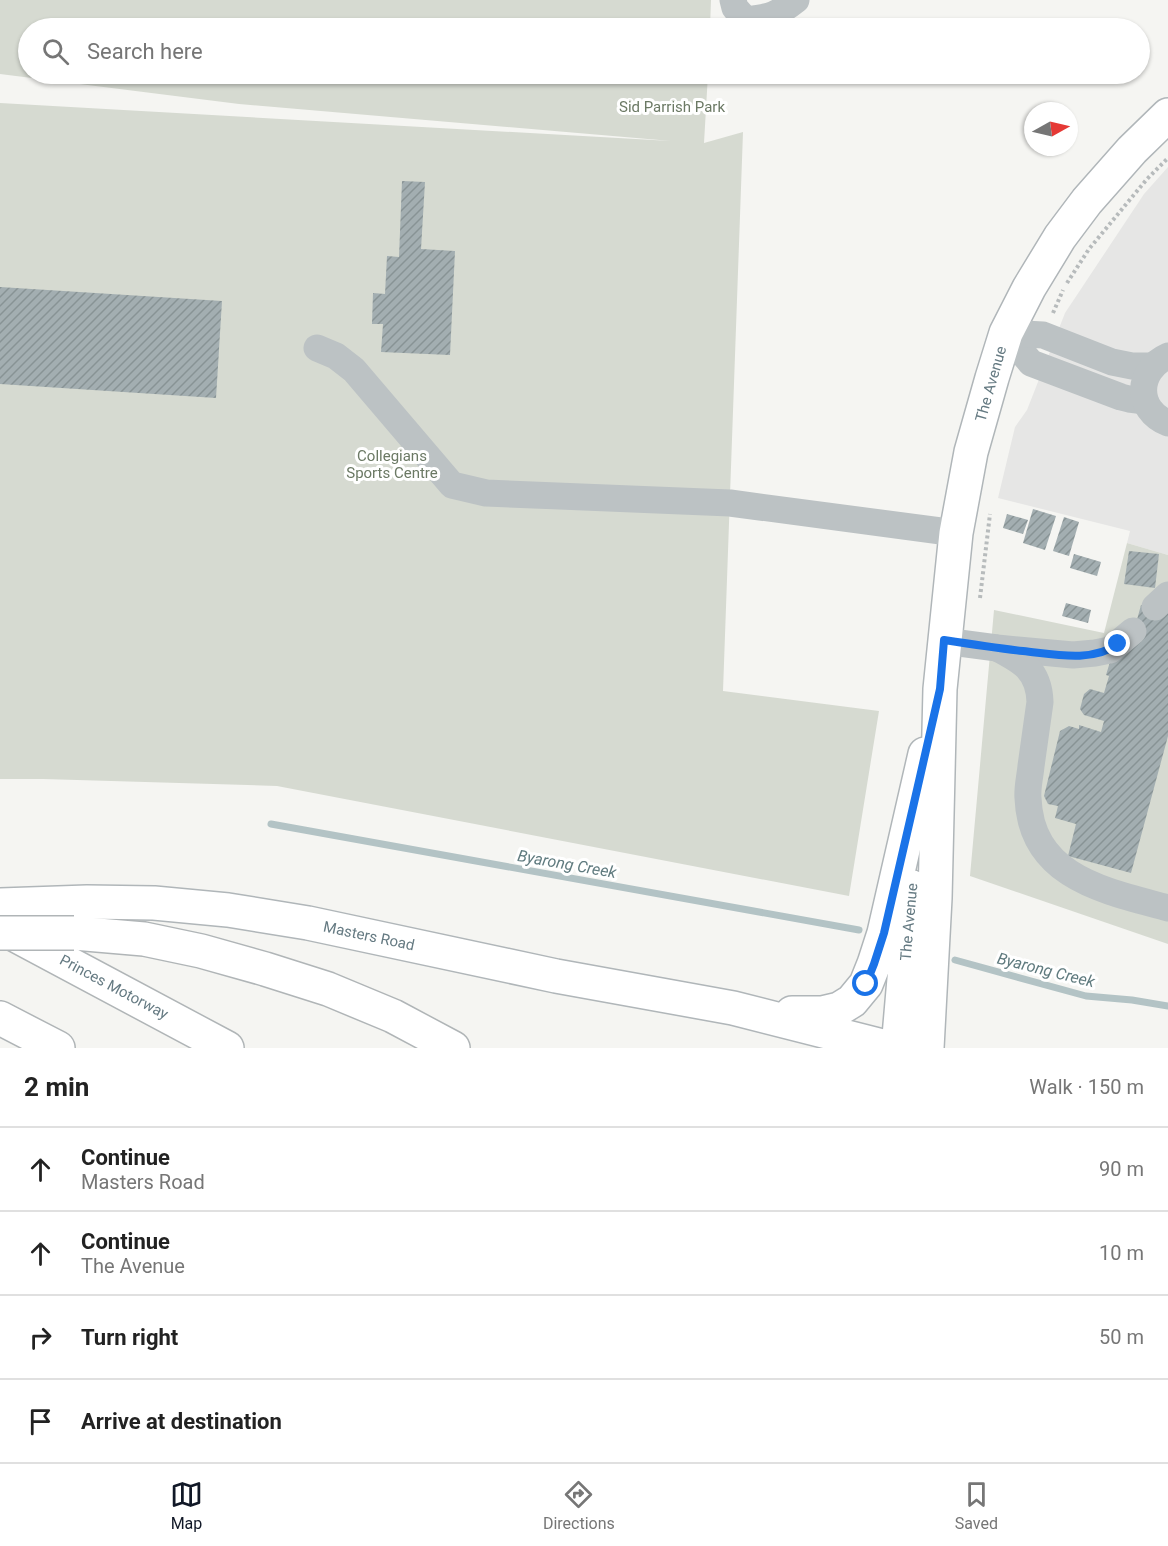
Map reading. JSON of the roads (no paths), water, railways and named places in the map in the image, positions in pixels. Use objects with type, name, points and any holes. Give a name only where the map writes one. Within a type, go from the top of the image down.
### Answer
[{"type":"main road","name":"The Avenue","points":[[927,1048],[935,898],[940,689],[957,533],[971,452],[1006,333],[1029,288],[1060,237],[1109,176],[1164,120]]},
{"type":"main road","name":"The Avenue","points":[[898,1048],[918,821],[925,767],[940,689]]},
{"type":"main road","name":"Masters Road","points":[[733,1008],[807,1014],[832,1012],[845,1007],[866,984],[884,933],[940,689]]},
{"type":"main road","name":"Masters Road","points":[[6,912],[87,902],[154,903],[228,910],[308,923],[556,976],[733,1008],[890,1048]]},
{"type":"main road","name":"Princes Motorway","points":[[6,912],[227,1048]]},
{"type":"main road","points":[[0,933],[74,933],[144,939],[201,951],[328,988],[393,1016],[453,1048]]},
{"type":"main road","points":[[0,1018],[57,1048]]},
{"type":"street","points":[[740,10],[762,18],[779,13],[796,0]]},
{"type":"street","points":[[1006,333],[1043,335],[1112,362],[1132,366],[1160,361]]},
{"type":"street","points":[[1006,333],[1031,363],[1121,397],[1145,400]]},
{"type":"street","points":[[317,348],[336,356],[354,370],[452,485],[486,493],[730,503],[957,533]]},
{"type":"street","points":[[1160,361],[1148,372],[1143,386],[1149,409],[1154,415],[1168,423]]},
{"type":"street","points":[[944,640],[1063,655],[1095,654],[1110,650],[1133,631]]},
{"type":"street","points":[[997,648],[1023,662],[1039,688],[1040,702],[1028,799],[1033,826],[1046,851],[1061,868],[1076,877],[1116,894],[1168,908]]},
{"type":"waterway","name":"Byarong Creek","points":[[271,824],[859,930]]},
{"type":"waterway","name":"Byarong Creek","points":[[955,960],[1086,996],[1168,1006]]},
{"type":"park label","name":"Sid Parrish Park","points":[[672,107]]},
{"type":"park label","name":"Collegians Sports Centre","points":[[392,464]]}]
